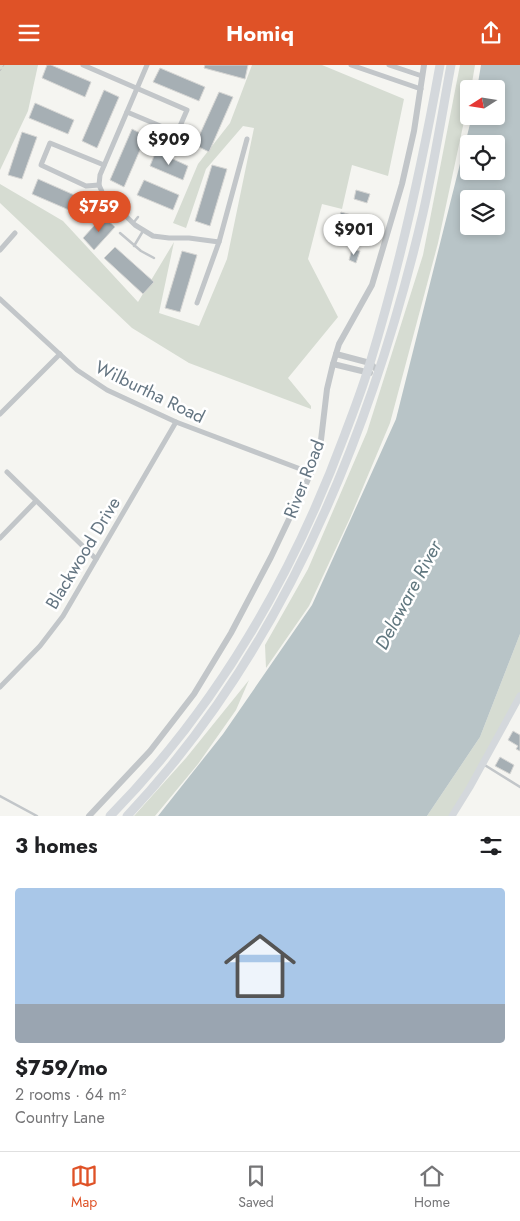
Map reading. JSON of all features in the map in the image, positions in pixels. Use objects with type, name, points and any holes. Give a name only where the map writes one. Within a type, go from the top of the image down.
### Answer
[{"type":"highway","name":"River Road","points":[[110,816],[170,749],[215,688],[279,583],[307,525],[336,457],[370,363],[408,220],[440,65]]},
{"type":"highway","name":"River Road","points":[[127,816],[173,765],[214,711],[247,659],[288,588],[335,487],[379,372],[403,292],[423,211],[450,65]]},
{"type":"main road","points":[[452,816],[520,696]]},
{"type":"street","points":[[82,65],[187,110],[178,133],[127,112]]},
{"type":"street","points":[[146,65],[100,175],[99,185],[103,194],[143,231],[161,238],[189,238],[219,242]]},
{"type":"street","points":[[351,65],[421,89]]},
{"type":"street","points":[[389,65],[422,76]]},
{"type":"street","name":"River Road","points":[[88,816],[150,751],[194,694],[237,621],[274,551],[311,473],[321,440],[332,364],[339,344],[364,302],[377,271],[408,158],[424,65]]},
{"type":"street","points":[[197,303],[219,242],[247,139]]},
{"type":"street","points":[[99,185],[86,186],[41,165],[50,143],[104,165]]},
{"type":"street","points":[[0,250],[15,233]]},
{"type":"street","name":"Wilburtha Road","points":[[0,299],[77,370],[103,388],[176,422],[311,473]]},
{"type":"street","points":[[0,414],[60,354]]},
{"type":"street","points":[[336,354],[370,363],[379,372]]},
{"type":"street","points":[[332,364],[367,373],[379,372]]},
{"type":"street","name":"Blackwood Drive","points":[[0,687],[52,631],[73,600],[176,422]]},
{"type":"street","points":[[7,472],[96,559]]},
{"type":"street","points":[[0,538],[36,501]]},
{"type":"lane","points":[[133,223],[138,217]]},
{"type":"lane","points":[[134,247],[143,231]]},
{"type":"lane","points":[[120,233],[134,247],[154,258]]},
{"type":"lane","points":[[483,764],[520,787]]},
{"type":"lane","points":[[0,796],[37,816]]},
{"type":"path","points":[[0,71],[4,65]]},
{"type":"shaded area","points":[[0,65],[38,65],[28,111],[0,170]]},
{"type":"shaded area","points":[[252,65],[322,65],[404,99],[388,176],[352,165],[342,209],[322,204],[308,259],[338,317],[288,378],[311,406],[311,409],[189,363],[132,328],[0,203],[0,184],[63,221],[138,302],[174,242],[159,313],[199,326],[227,259],[254,128],[243,126],[206,169],[186,228],[173,223],[198,164],[230,123]]},
{"type":"shaded area","points":[[460,65],[475,65],[472,80],[460,80],[460,125],[463,125],[438,243],[390,423],[350,518],[309,606],[266,668],[265,645],[308,569],[367,432],[423,255]]},
{"type":"shaded area","points":[[520,634],[520,696],[452,816],[427,816],[480,737]]},
{"type":"shaded area","points":[[249,680],[236,710],[198,764],[155,816],[134,816],[186,758]]},
{"type":"water","name":"Delaware River","points":[[481,65],[520,65],[520,634],[480,737],[427,816],[158,816],[223,734],[312,605],[396,419],[460,164],[460,180],[505,180],[505,135],[467,135],[470,125],[505,125],[505,80],[478,80]]},
{"type":"building","points":[[47,65],[91,82],[85,97],[42,78]]},
{"type":"building","points":[[205,65],[248,65],[245,79],[204,68]]},
{"type":"building","points":[[160,68],[205,87],[199,101],[153,82]]},
{"type":"building","points":[[104,90],[119,97],[97,148],[82,141]]},
{"type":"building","points":[[219,92],[233,97],[209,152],[195,145]]},
{"type":"building","points":[[35,103],[74,120],[68,134],[29,118]]},
{"type":"building","points":[[132,129],[146,136],[124,187],[110,180]]},
{"type":"building","points":[[22,132],[37,137],[22,179],[8,175]]},
{"type":"building","points":[[156,151],[188,166],[183,180],[150,166]]},
{"type":"building","points":[[212,165],[227,169],[210,226],[195,221]]},
{"type":"building","points":[[38,179],[90,202],[83,216],[32,194]]},
{"type":"building","points":[[144,180],[179,195],[173,210],[137,195]]},
{"type":"building","points":[[356,190],[370,194],[367,203],[354,199]]},
{"type":"building","points":[[341,212],[358,217],[350,239],[334,234]]},
{"type":"building","points":[[103,216],[115,227],[94,250],[83,238]]},
{"type":"building","points":[[115,247],[154,282],[143,294],[104,258]]},
{"type":"building","points":[[352,249],[360,251],[356,263],[349,260]]},
{"type":"building","points":[[182,251],[197,255],[180,312],[165,308]]},
{"type":"building","points":[[513,731],[520,735],[520,751],[516,749],[518,746],[508,740]]},
{"type":"building","points":[[500,757],[514,765],[510,774],[495,766]]}]
